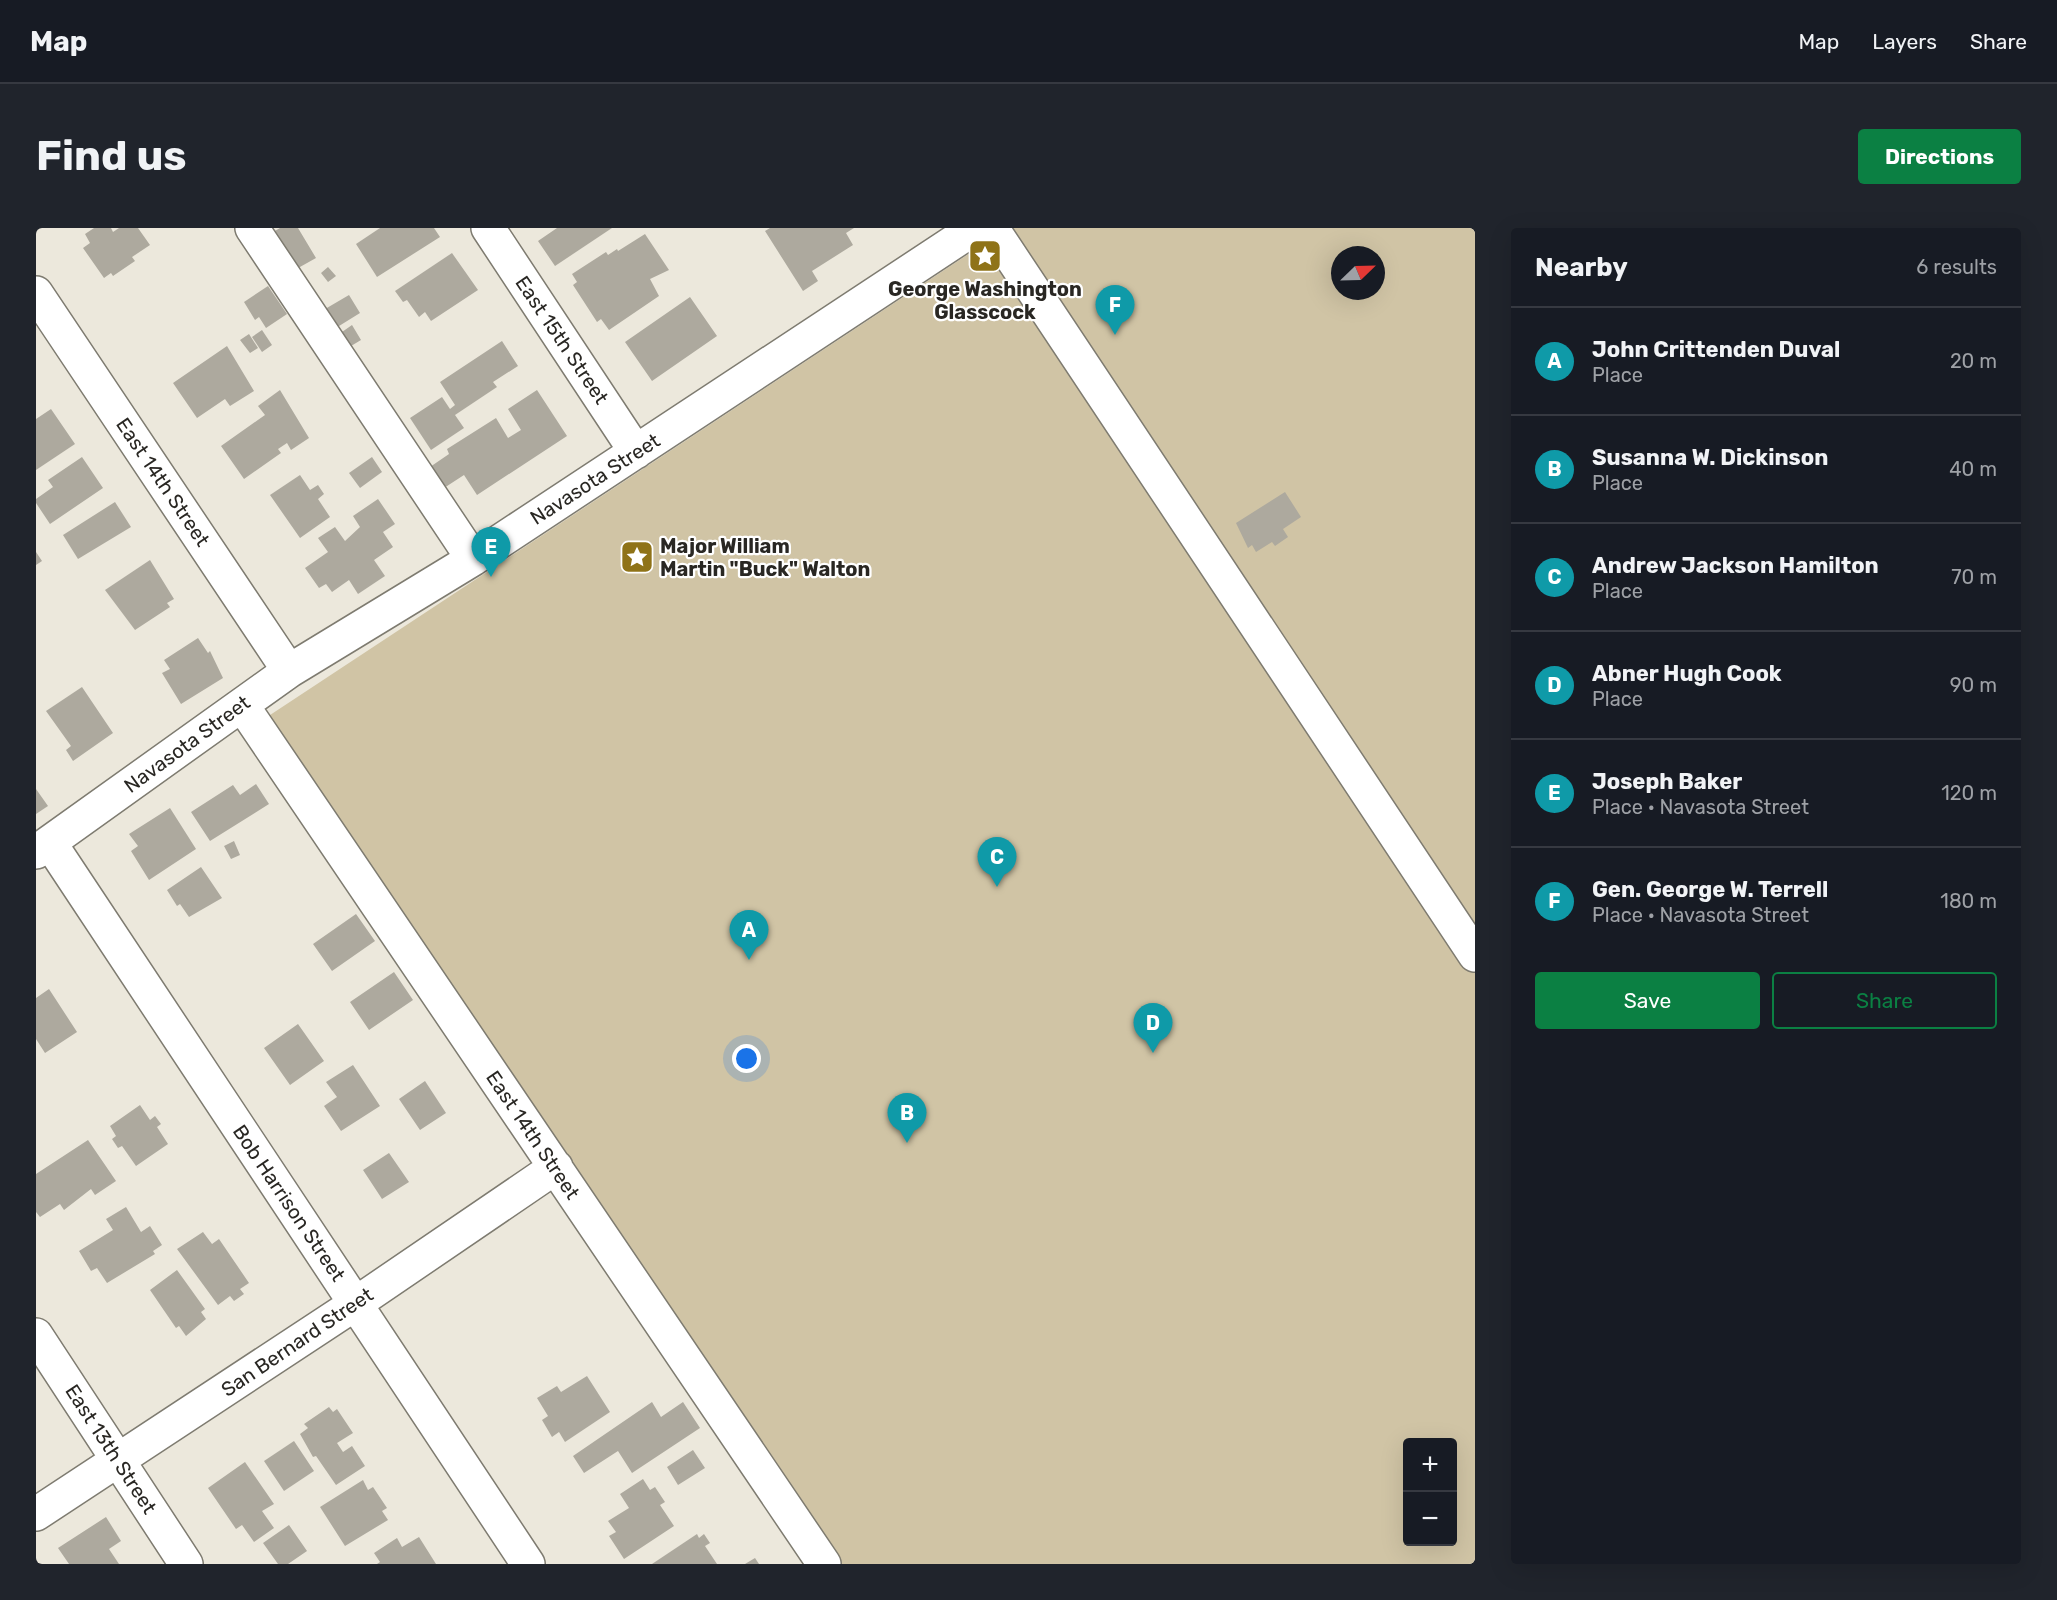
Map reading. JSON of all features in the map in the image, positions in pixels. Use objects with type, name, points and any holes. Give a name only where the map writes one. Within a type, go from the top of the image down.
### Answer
[{"type":"street","points":[[252,228],[473,559]]},
{"type":"street","name":"East 15th Street","points":[[488,228],[636,452]]},
{"type":"street","name":"Navasota Street","points":[[43,847],[289,671],[473,559],[975,228]]},
{"type":"street","points":[[992,228],[1475,954]]},
{"type":"street","name":"East 14th Street","points":[[36,293],[289,671]]},
{"type":"street","name":"East 14th Street","points":[[242,705],[824,1564]]},
{"type":"street","name":"Bob Harrison Street","points":[[43,847],[355,1304],[528,1564]]},
{"type":"street","name":"San Bernard Street","points":[[36,1514],[355,1304],[556,1167]]},
{"type":"street","name":"East 13th Street","points":[[36,1335],[186,1564]]},
{"type":"shaded area","points":[[1008,228],[1475,228],[1475,1564],[836,1564],[264,719]]},
{"type":"building","points":[[94,228],[111,228],[113,232],[119,228],[138,228],[150,245],[132,257],[135,261],[113,276],[111,273],[104,278],[83,248],[90,243],[85,234]]},
{"type":"building","points":[[280,228],[298,228],[316,258],[291,272],[268,235]]},
{"type":"building","points":[[380,228],[434,228],[440,237],[377,277],[356,244]]},
{"type":"building","points":[[557,228],[612,228],[555,266],[538,241]]},
{"type":"building","points":[[770,228],[854,228],[846,233],[853,245],[812,271],[818,281],[803,291],[765,231]]},
{"type":"building","points":[[645,234],[669,270],[650,279],[659,296],[609,330],[601,319],[597,322],[573,285],[577,282],[572,274],[606,252],[608,255],[617,249],[618,251]]},
{"type":"building","points":[[452,253],[478,290],[431,321],[425,312],[419,317],[407,300],[403,302],[395,291]]},
{"type":"building","points":[[328,267],[336,276],[328,282],[321,273]]},
{"type":"building","points":[[268,286],[287,314],[266,328],[259,317],[255,320],[244,302]]},
{"type":"building","points":[[349,295],[360,313],[331,331],[320,312]]},
{"type":"building","points":[[690,297],[717,336],[652,381],[625,342]]},
{"type":"building","points":[[352,325],[361,340],[351,346],[342,332]]},
{"type":"building","points":[[262,330],[272,345],[262,352],[252,337]]},
{"type":"building","points":[[249,334],[258,348],[250,353],[240,340]]},
{"type":"building","points":[[502,341],[518,366],[493,382],[497,387],[455,415],[464,428],[431,450],[410,418],[442,397],[450,409],[455,405],[440,382]]},
{"type":"building","points":[[227,346],[254,391],[230,406],[225,399],[197,418],[173,383]]},
{"type":"building","points":[[280,390],[309,438],[291,450],[287,443],[278,449],[281,453],[244,479],[221,446],[265,415],[258,406]]},
{"type":"building","points":[[537,390],[567,436],[477,495],[464,475],[444,488],[430,467],[449,454],[447,449],[496,418],[508,438],[521,430],[508,409]]},
{"type":"building","points":[[51,409],[75,444],[36,470],[36,419]]},
{"type":"building","points":[[82,457],[103,488],[50,524],[36,503],[36,499],[53,487],[48,480]]},
{"type":"building","points":[[372,457],[382,472],[360,488],[349,473]]},
{"type":"building","points":[[300,475],[310,490],[318,485],[324,494],[318,499],[330,517],[300,538],[270,495]]},
{"type":"building","points":[[1285,492],[1301,517],[1283,529],[1288,537],[1275,546],[1272,542],[1256,552],[1252,545],[1248,548],[1236,523]]},
{"type":"building","points":[[378,499],[395,524],[383,532],[393,547],[374,560],[385,576],[358,594],[349,580],[332,592],[326,584],[319,588],[305,568],[328,552],[318,538],[335,527],[345,541],[360,527],[353,516]]},
{"type":"building","points":[[115,502],[131,527],[78,559],[63,535]]},
{"type":"building","points":[[36,552],[42,561],[36,565]]},
{"type":"building","points":[[150,560],[174,599],[167,603],[170,607],[135,630],[105,590]]},
{"type":"building","points":[[198,638],[208,653],[210,651],[223,678],[181,704],[162,673],[170,669],[164,660]]},
{"type":"building","points":[[82,687],[113,733],[73,761],[66,750],[71,746],[46,711]]},
{"type":"building","points":[[256,784],[269,804],[210,841],[191,812],[233,785],[240,795]]},
{"type":"building","points":[[36,789],[48,806],[36,814]]},
{"type":"building","points":[[170,808],[196,849],[149,880],[131,851],[138,846],[129,834]]},
{"type":"building","points":[[234,841],[240,855],[231,859],[224,846]]},
{"type":"building","points":[[201,867],[222,898],[189,917],[180,904],[177,906],[167,890]]},
{"type":"building","points":[[356,914],[375,941],[332,971],[313,944]]},
{"type":"building","points":[[394,972],[413,1000],[369,1030],[350,1002]]},
{"type":"building","points":[[49,989],[77,1032],[45,1053],[36,1039],[36,998]]},
{"type":"building","points":[[298,1024],[324,1061],[290,1085],[264,1048]]},
{"type":"building","points":[[353,1065],[380,1106],[341,1131],[324,1106],[337,1097],[326,1082]]},
{"type":"building","points":[[425,1081],[446,1113],[420,1130],[399,1099]]},
{"type":"building","points":[[140,1105],[150,1120],[155,1116],[161,1124],[157,1127],[168,1144],[136,1166],[122,1146],[118,1148],[112,1139],[116,1136],[110,1126]]},
{"type":"building","points":[[88,1140],[116,1181],[95,1195],[91,1189],[64,1210],[60,1204],[40,1217],[36,1212],[36,1174]]},
{"type":"building","points":[[389,1153],[409,1182],[382,1199],[363,1170]]},
{"type":"building","points":[[126,1207],[141,1232],[150,1226],[162,1245],[153,1251],[155,1254],[107,1283],[97,1268],[91,1271],[79,1251],[113,1230],[106,1219]]},
{"type":"building","points":[[203,1232],[212,1244],[219,1239],[249,1283],[240,1289],[244,1294],[234,1301],[230,1296],[218,1305],[177,1249]]},
{"type":"building","points":[[177,1270],[205,1309],[201,1312],[206,1319],[186,1336],[179,1326],[176,1328],[150,1290]]},
{"type":"building","points":[[587,1376],[610,1412],[565,1442],[559,1432],[552,1437],[542,1420],[548,1416],[537,1398],[557,1386],[561,1392]]},
{"type":"building","points":[[652,1402],[661,1417],[683,1402],[700,1428],[632,1473],[618,1451],[584,1473],[573,1456]]},
{"type":"building","points":[[329,1407],[333,1412],[337,1409],[353,1433],[337,1443],[343,1452],[352,1446],[365,1466],[336,1485],[316,1456],[313,1457],[300,1434],[308,1428],[304,1424]]},
{"type":"building","points":[[294,1441],[314,1471],[284,1491],[264,1461]]},
{"type":"building","points":[[693,1450],[705,1468],[678,1485],[667,1467]]},
{"type":"building","points":[[245,1462],[274,1504],[262,1511],[274,1528],[254,1542],[242,1525],[236,1529],[208,1488]]},
{"type":"building","points":[[643,1479],[650,1490],[655,1487],[665,1502],[660,1505],[674,1526],[624,1559],[609,1536],[616,1532],[608,1521],[629,1508],[620,1494]]},
{"type":"building","points":[[363,1480],[368,1490],[373,1487],[387,1508],[382,1511],[388,1520],[345,1546],[320,1507]]},
{"type":"building","points":[[106,1517],[121,1541],[109,1549],[119,1564],[69,1564],[58,1548]]},
{"type":"building","points":[[289,1525],[307,1551],[288,1564],[278,1564],[263,1543]]},
{"type":"building","points":[[697,1534],[699,1538],[704,1534],[710,1543],[705,1546],[717,1564],[652,1564]]},
{"type":"building","points":[[419,1537],[436,1564],[377,1564],[380,1562],[374,1553],[397,1538],[402,1547]]},
{"type":"building","points":[[755,1558],[759,1564],[745,1564]]},
{"type":"place","name":"George Washington Glasscock","points":[[985,256]]},
{"type":"place","name":"Gen. George W. Terrell","points":[[1115,335]]},
{"type":"place","name":"Major William Martin \"Buck\" Walton","points":[[637,557]]},
{"type":"place","name":"Joseph Baker","points":[[491,577]]},
{"type":"place","name":"Andrew Jackson Hamilton","points":[[997,887]]},
{"type":"place","name":"John Crittenden Duval","points":[[749,960]]},
{"type":"place","name":"Abner Hugh Cook","points":[[1153,1053]]},
{"type":"place","name":"Susanna W. Dickinson","points":[[907,1143]]}]
